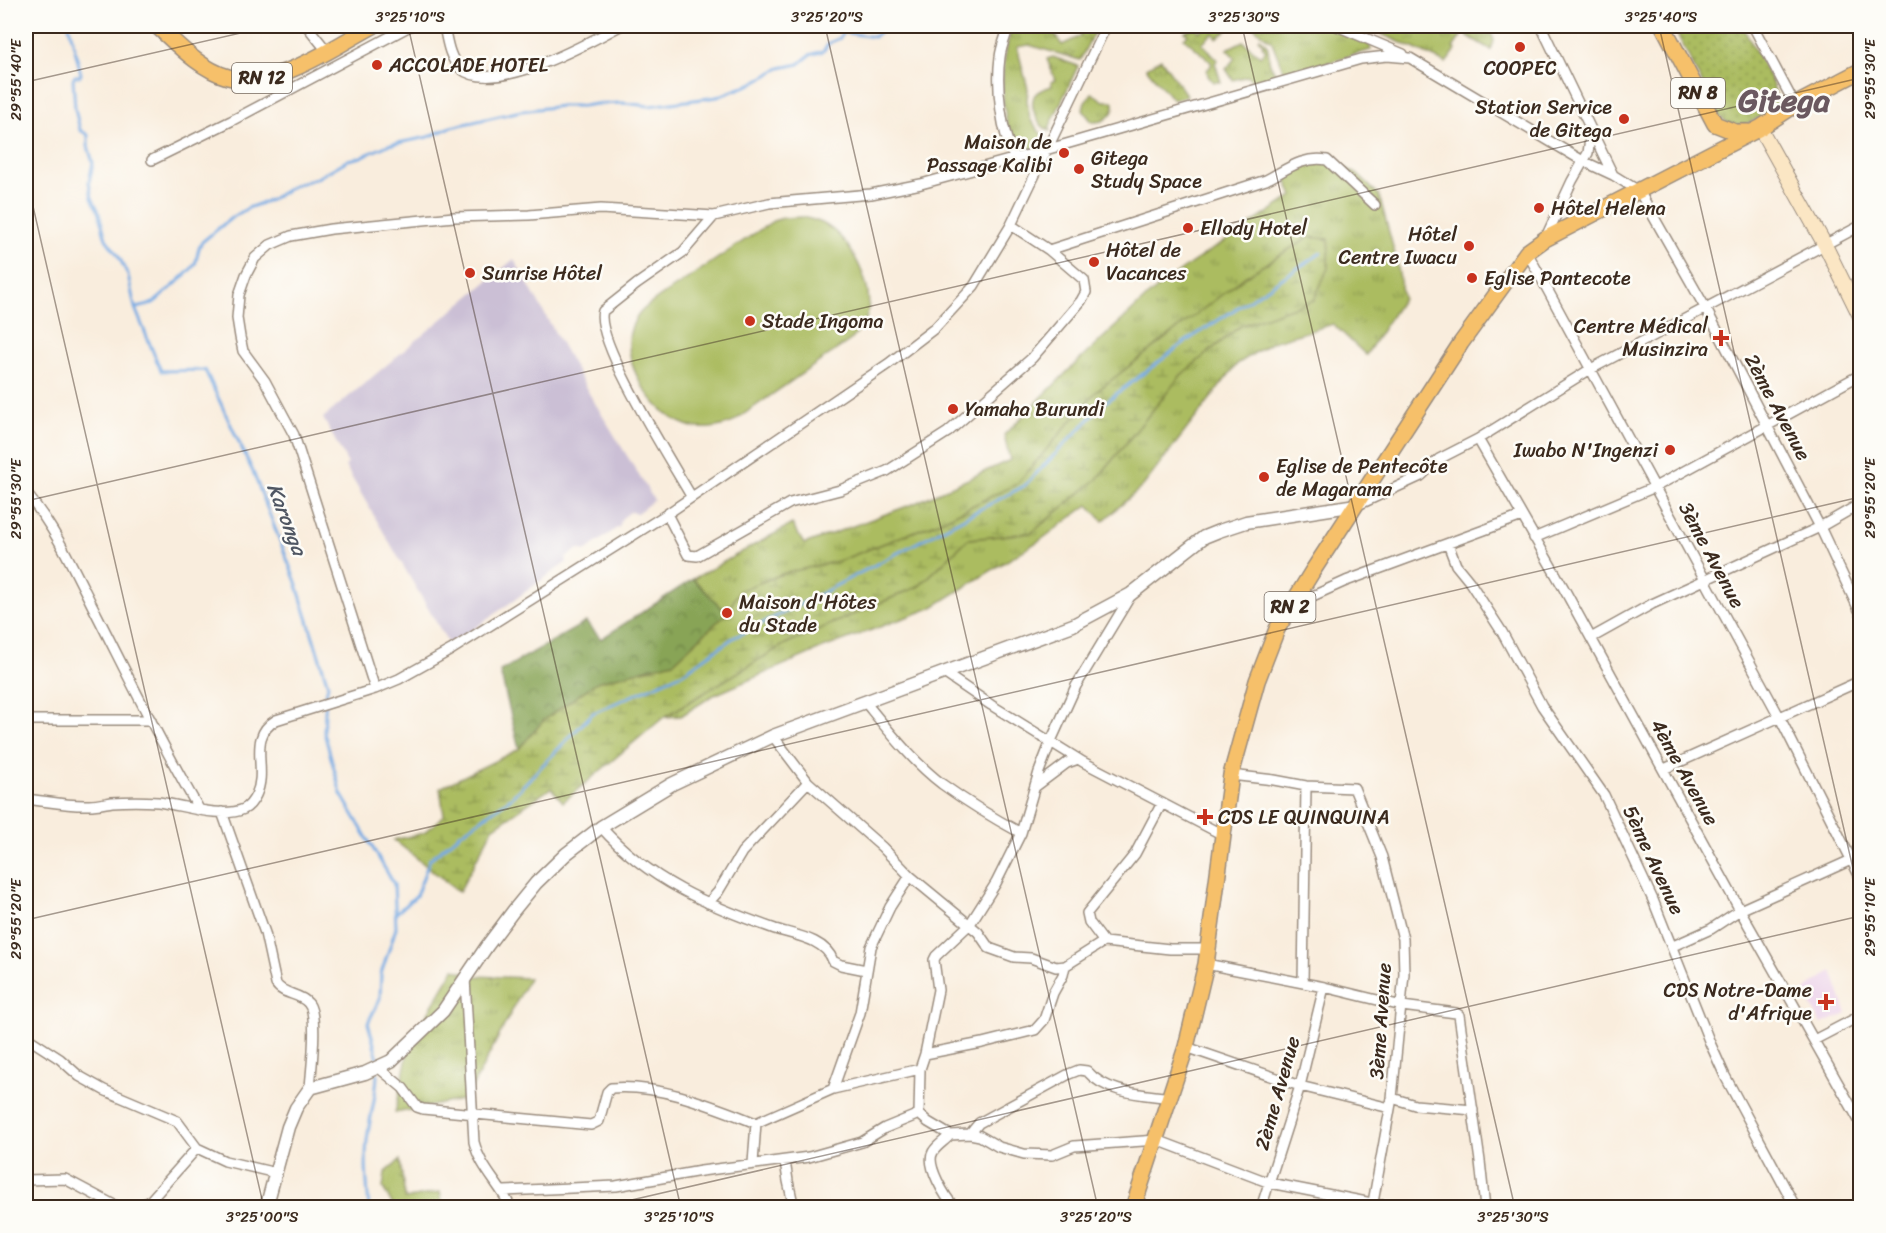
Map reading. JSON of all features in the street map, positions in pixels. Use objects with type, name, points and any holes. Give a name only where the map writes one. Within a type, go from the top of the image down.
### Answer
[{"type":"main road","name":"RN 12","points":[[157,26],[211,70],[227,77],[248,80],[275,76],[296,68],[373,26]]},
{"type":"main road","name":"RN 8","points":[[1663,26],[1714,124],[1715,140],[1700,159]]},
{"type":"main road","name":"RN 2","points":[[1132,1208],[1171,1098],[1186,1047],[1207,957],[1231,775],[1257,681],[1277,629],[1290,606],[1461,343],[1527,252],[1545,239],[1758,129],[1795,105],[1860,71]]},
{"type":"main road","name":"RN 8","points":[[1714,124],[1735,132],[1758,129]]},
{"type":"main road","points":[[1758,129],[1825,245],[1860,316]]},
{"type":"street","points":[[307,26],[327,51]]},
{"type":"street","points":[[152,160],[231,122],[410,26]]},
{"type":"street","points":[[444,26],[455,63],[470,74],[489,76],[523,70],[552,60],[620,26]]},
{"type":"street","points":[[1009,26],[1000,55],[999,69],[1004,129],[1009,148],[1015,159]]},
{"type":"street","points":[[26,799],[90,805],[114,802],[158,802],[222,812],[244,808],[252,803],[257,792],[261,762],[260,744],[262,732],[267,726],[276,720],[375,689],[417,670],[667,514],[888,364],[935,328],[974,286],[1011,225],[1106,26]]},
{"type":"street","points":[[1337,26],[1410,58],[1639,191]]},
{"type":"street","points":[[1541,26],[1613,175]]},
{"type":"street","points":[[1753,26],[1795,105]]},
{"type":"street","points":[[375,689],[294,435],[265,381],[243,351],[237,318],[239,295],[255,258],[270,245],[291,236],[331,229],[454,217],[601,209],[714,216],[769,203],[853,197],[898,189],[1015,159],[1361,58],[1387,56],[1410,58]]},
{"type":"street","points":[[1545,239],[1588,153],[1590,138],[1585,114]]},
{"type":"street","points":[[1049,250],[1266,180],[1285,168],[1308,159],[1327,160],[1376,205]]},
{"type":"street","name":"2ème Avenue","points":[[1639,191],[1706,309],[1768,426],[1860,612]]},
{"type":"street","points":[[691,496],[625,379],[609,343],[601,317],[603,311],[637,284],[683,252],[714,216]]},
{"type":"street","points":[[667,514],[688,555],[697,556],[790,503],[840,490],[888,471],[948,432],[1032,358],[1085,297],[1084,280],[1049,250],[1011,225]]},
{"type":"street","points":[[310,1088],[379,1068],[392,1061],[443,1011],[487,946],[536,883],[566,854],[601,828],[672,784],[773,736],[1073,625],[1131,594],[1204,537],[1246,522],[1356,505],[1411,482],[1428,471],[1439,459],[1478,439],[1589,370],[1860,226]]},
{"type":"street","name":"3ème Avenue","points":[[1527,252],[1856,859],[1860,877]]},
{"type":"street","points":[[1534,538],[1655,487],[1860,375]]},
{"type":"street","name":"4ème Avenue","points":[[1478,439],[1860,1122]]},
{"type":"street","points":[[26,493],[44,514],[62,544],[199,809]]},
{"type":"street","points":[[1591,638],[1652,604],[1820,528],[1860,504]]},
{"type":"street","points":[[1290,606],[1346,581],[1522,516]]},
{"type":"street","name":"5ème Avenue","points":[[1448,544],[1456,565],[1502,632],[1542,706],[1604,795],[1673,946],[1710,1043],[1796,1208]]},
{"type":"street","points":[[1131,594],[1076,686],[1039,772],[1021,833],[996,884],[969,924],[934,960],[938,990],[920,1069],[919,1114],[950,1135],[980,1136],[999,1147],[1024,1154],[1052,1155],[1074,1146],[1156,1140],[1270,1183],[1372,1206],[1396,1208]]},
{"type":"street","points":[[944,673],[1078,759],[1223,835]]},
{"type":"street","points":[[1664,769],[1860,681]]},
{"type":"street","points":[[865,702],[907,751],[940,783],[977,809],[1021,833]]},
{"type":"street","points":[[26,720],[151,720]]},
{"type":"street","points":[[773,736],[808,782],[882,847],[910,876],[978,932],[986,945],[993,950],[1014,957],[1031,958],[1056,967],[1065,966],[1104,942],[1170,949],[1402,1006],[1459,1015],[1485,1208]]},
{"type":"street","points":[[1035,787],[1067,763],[1078,759]]},
{"type":"street","name":"3ème Avenue","points":[[1231,775],[1306,786],[1350,787],[1356,791],[1382,858],[1402,939],[1404,974],[1391,1103],[1372,1206]]},
{"type":"street","points":[[708,903],[718,892],[742,852],[808,782]]},
{"type":"street","points":[[1303,983],[1306,786]]},
{"type":"street","points":[[1104,942],[1089,922],[1087,913],[1135,855],[1162,803]]},
{"type":"street","points":[[222,812],[261,921],[276,984],[282,990],[310,1004],[313,1014],[310,1088],[296,1108],[288,1127],[266,1208]]},
{"type":"street","points":[[601,828],[632,860],[656,876],[708,903],[809,939],[832,957],[833,961],[866,970]]},
{"type":"street","points":[[1673,946],[1711,929],[1740,910],[1856,859]]},
{"type":"street","points":[[833,1089],[860,1013],[871,947],[880,926],[910,876]]},
{"type":"street","points":[[925,1054],[1035,1030],[1044,1020],[1065,966]]},
{"type":"street","points":[[465,978],[471,1114],[476,1152],[487,1172],[504,1191],[511,1208]]},
{"type":"street","name":"2ème Avenue","points":[[1261,1208],[1300,1086],[1324,987]]},
{"type":"street","points":[[1814,1040],[1860,1016]]},
{"type":"street","points":[[26,1037],[96,1086],[177,1122],[197,1148],[225,1161],[276,1173]]},
{"type":"street","points":[[1186,1047],[1300,1086],[1391,1103],[1473,1110]]},
{"type":"street","points":[[379,1068],[403,1088],[417,1107],[471,1114],[596,1124],[599,1121],[607,1092],[616,1088],[672,1094],[703,1103],[756,1124],[833,1089],[920,1069]]},
{"type":"street","points":[[970,1134],[979,1123],[1079,1070],[1087,1071],[1094,1080],[1107,1087],[1171,1098]]},
{"type":"street","points":[[504,1191],[616,1186],[753,1163],[809,1157],[862,1142],[885,1128],[919,1114]]},
{"type":"street","points":[[753,1163],[756,1124]]},
{"type":"street","points":[[950,1135],[933,1152],[931,1159],[943,1191],[955,1208]]},
{"type":"street","points":[[132,1208],[149,1202],[197,1148]]},
{"type":"street","points":[[785,1161],[794,1208]]},
{"type":"street","points":[[26,1180],[65,1179],[114,1206],[126,1208]]},
{"type":"shaded area","points":[[514,259],[590,395],[654,500],[637,513],[630,512],[621,519],[620,526],[585,551],[578,549],[566,558],[567,562],[450,646],[345,466],[348,464],[323,418]]},
{"type":"shaded area","name":"CDS Notre-Dame d'Afrique","points":[[1832,971],[1847,1014],[1821,1024],[1804,991]]},
{"type":"green space","points":[[1012,26],[1049,26],[1062,45],[1081,36],[1077,26],[1097,26],[1080,60],[1029,45],[1017,47],[1028,89],[1030,119],[1046,137],[1037,146],[1024,151],[1015,151],[1004,104],[1003,73]]},
{"type":"green space","points":[[1207,26],[1232,26],[1217,38],[1213,33],[1202,43],[1218,60],[1215,63],[1221,82],[1213,82],[1207,70],[1211,62],[1184,38],[1188,35],[1185,32],[1196,27],[1199,32]]},
{"type":"green space","points":[[1252,26],[1323,26],[1370,45],[1371,50],[1285,75],[1272,42]]},
{"type":"green space","points":[[1364,26],[1392,26],[1410,33],[1415,30],[1416,26],[1477,26],[1492,35],[1494,41],[1491,50],[1463,33],[1453,48],[1456,50],[1446,63]]},
{"type":"green space","points":[[1673,26],[1742,26],[1773,85],[1776,101],[1772,109],[1744,124],[1736,125],[1722,119]]},
{"type":"green space","points":[[1260,38],[1267,45],[1270,64],[1278,77],[1256,84],[1248,76],[1233,80],[1226,69],[1235,58],[1227,49],[1243,41],[1260,56],[1266,50]]},
{"type":"green space","points":[[1053,57],[1078,66],[1050,126],[1050,131],[1042,126],[1036,117],[1033,101],[1035,94],[1052,86],[1051,82],[1055,80],[1047,59]]},
{"type":"green space","points":[[1161,59],[1187,96],[1173,100],[1146,68]]},
{"type":"green space","points":[[1092,93],[1104,101],[1114,103],[1111,115],[1101,121],[1092,122],[1083,110],[1085,102]]},
{"type":"green space","points":[[1332,161],[1357,174],[1379,195],[1397,262],[1403,298],[1366,355],[1333,324],[1272,342],[1237,364],[1143,486],[1103,521],[1088,505],[1042,539],[931,608],[823,648],[712,696],[681,716],[664,717],[785,644],[919,586],[968,539],[1031,533],[1097,479],[1181,375],[1240,326],[1314,300],[1309,237],[1246,276],[1096,392],[1017,484],[939,522],[839,561],[782,574],[739,591],[727,613],[693,579],[792,524],[804,544],[913,504],[1010,460],[1004,435],[1151,293],[1190,264],[1293,196],[1285,177],[1305,164]]},
{"type":"green space","name":"Stade Ingoma","points":[[802,217],[821,223],[834,231],[859,264],[869,304],[863,326],[852,339],[731,423],[697,428],[672,418],[647,393],[637,377],[631,360],[629,343],[632,327],[640,313],[773,221]]},
{"type":"green space","points":[[1309,237],[1329,239],[1328,268],[1314,300],[1240,326],[1181,375],[1097,479],[1031,533],[968,539],[919,586],[785,644],[664,717],[563,802],[551,788],[493,828],[459,892],[394,840],[424,833],[444,815],[440,788],[519,749],[544,720],[597,682],[674,662],[727,613],[739,591],[785,573],[839,561],[939,522],[1017,484],[1096,392],[1246,276]]},
{"type":"green space","points":[[693,579],[727,613],[674,662],[597,682],[544,720],[519,749],[500,671],[586,622],[601,639]]},
{"type":"green space","points":[[454,969],[474,976],[529,978],[466,1099],[395,1113],[410,1043]]},
{"type":"green space","points":[[400,1160],[405,1199],[440,1192],[443,1207],[394,1207],[383,1188],[385,1173]]},
{"type":"waterway","name":"Karonga","points":[[69,26],[81,74],[73,79],[75,109],[80,130],[88,135],[88,146],[93,163],[89,182],[106,239],[118,255],[128,275],[135,308],[161,371],[205,370],[253,472],[296,582],[328,685],[324,732],[341,794],[394,884],[396,928],[381,974],[380,998],[368,1023],[377,1063]]},
{"type":"waterway","points":[[135,308],[153,303],[193,267],[202,242],[230,219],[295,185],[317,178],[348,160],[388,145],[428,137],[451,127],[521,111],[596,104],[624,103],[649,106],[717,97],[751,84],[780,68],[799,64],[810,55],[823,51],[829,43],[840,38],[842,32],[874,37],[886,26]]},
{"type":"waterway","points":[[395,914],[416,896],[430,859],[460,834],[511,798],[593,713],[683,673],[733,638],[1024,486],[1107,401],[1185,342],[1321,253]]},
{"type":"waterway","name":"Karonga","points":[[369,1208],[366,1151],[377,1073]]},
{"type":"place","name":"COOPEC","points":[[1520,47]]},
{"type":"place","name":"ACCOLADE HOTEL","points":[[377,65]]},
{"type":"place","name":"Station Service de Gitega","points":[[1624,119]]},
{"type":"place","name":"Maison de Passage Kalibi","points":[[1064,153]]},
{"type":"place","name":"Gitega Study Space","points":[[1079,169]]},
{"type":"place","name":"Hôtel Helena","points":[[1539,208]]},
{"type":"place","name":"Ellody Hotel","points":[[1188,228]]},
{"type":"place","name":"Hôtel Centre Iwacu","points":[[1469,246]]},
{"type":"place","name":"Hôtel de Vacances","points":[[1094,262]]},
{"type":"place","name":"Sunrise Hôtel","points":[[470,273]]},
{"type":"place","name":"Eglise Pantecote","points":[[1472,278]]},
{"type":"place","name":"Stade Ingoma","points":[[750,321]]},
{"type":"place","name":"Centre Médical Musinzira","points":[[1721,338]]},
{"type":"place","name":"Yamaha Burundi","points":[[953,409]]},
{"type":"place","name":"Iwabo N'Ingenzi","points":[[1670,450]]},
{"type":"place","name":"Eglise de Pentecôte de Magarama","points":[[1264,477]]},
{"type":"place","name":"Maison d'Hôtes du Stade","points":[[727,613]]},
{"type":"place","name":"CDS LE QUINQUINA","points":[[1205,817]]},
{"type":"place","name":"CDS Notre-Dame d'Afrique","points":[[1826,1002]]},
{"type":"district","name":"Gitega","points":[[1784,100]]}]
